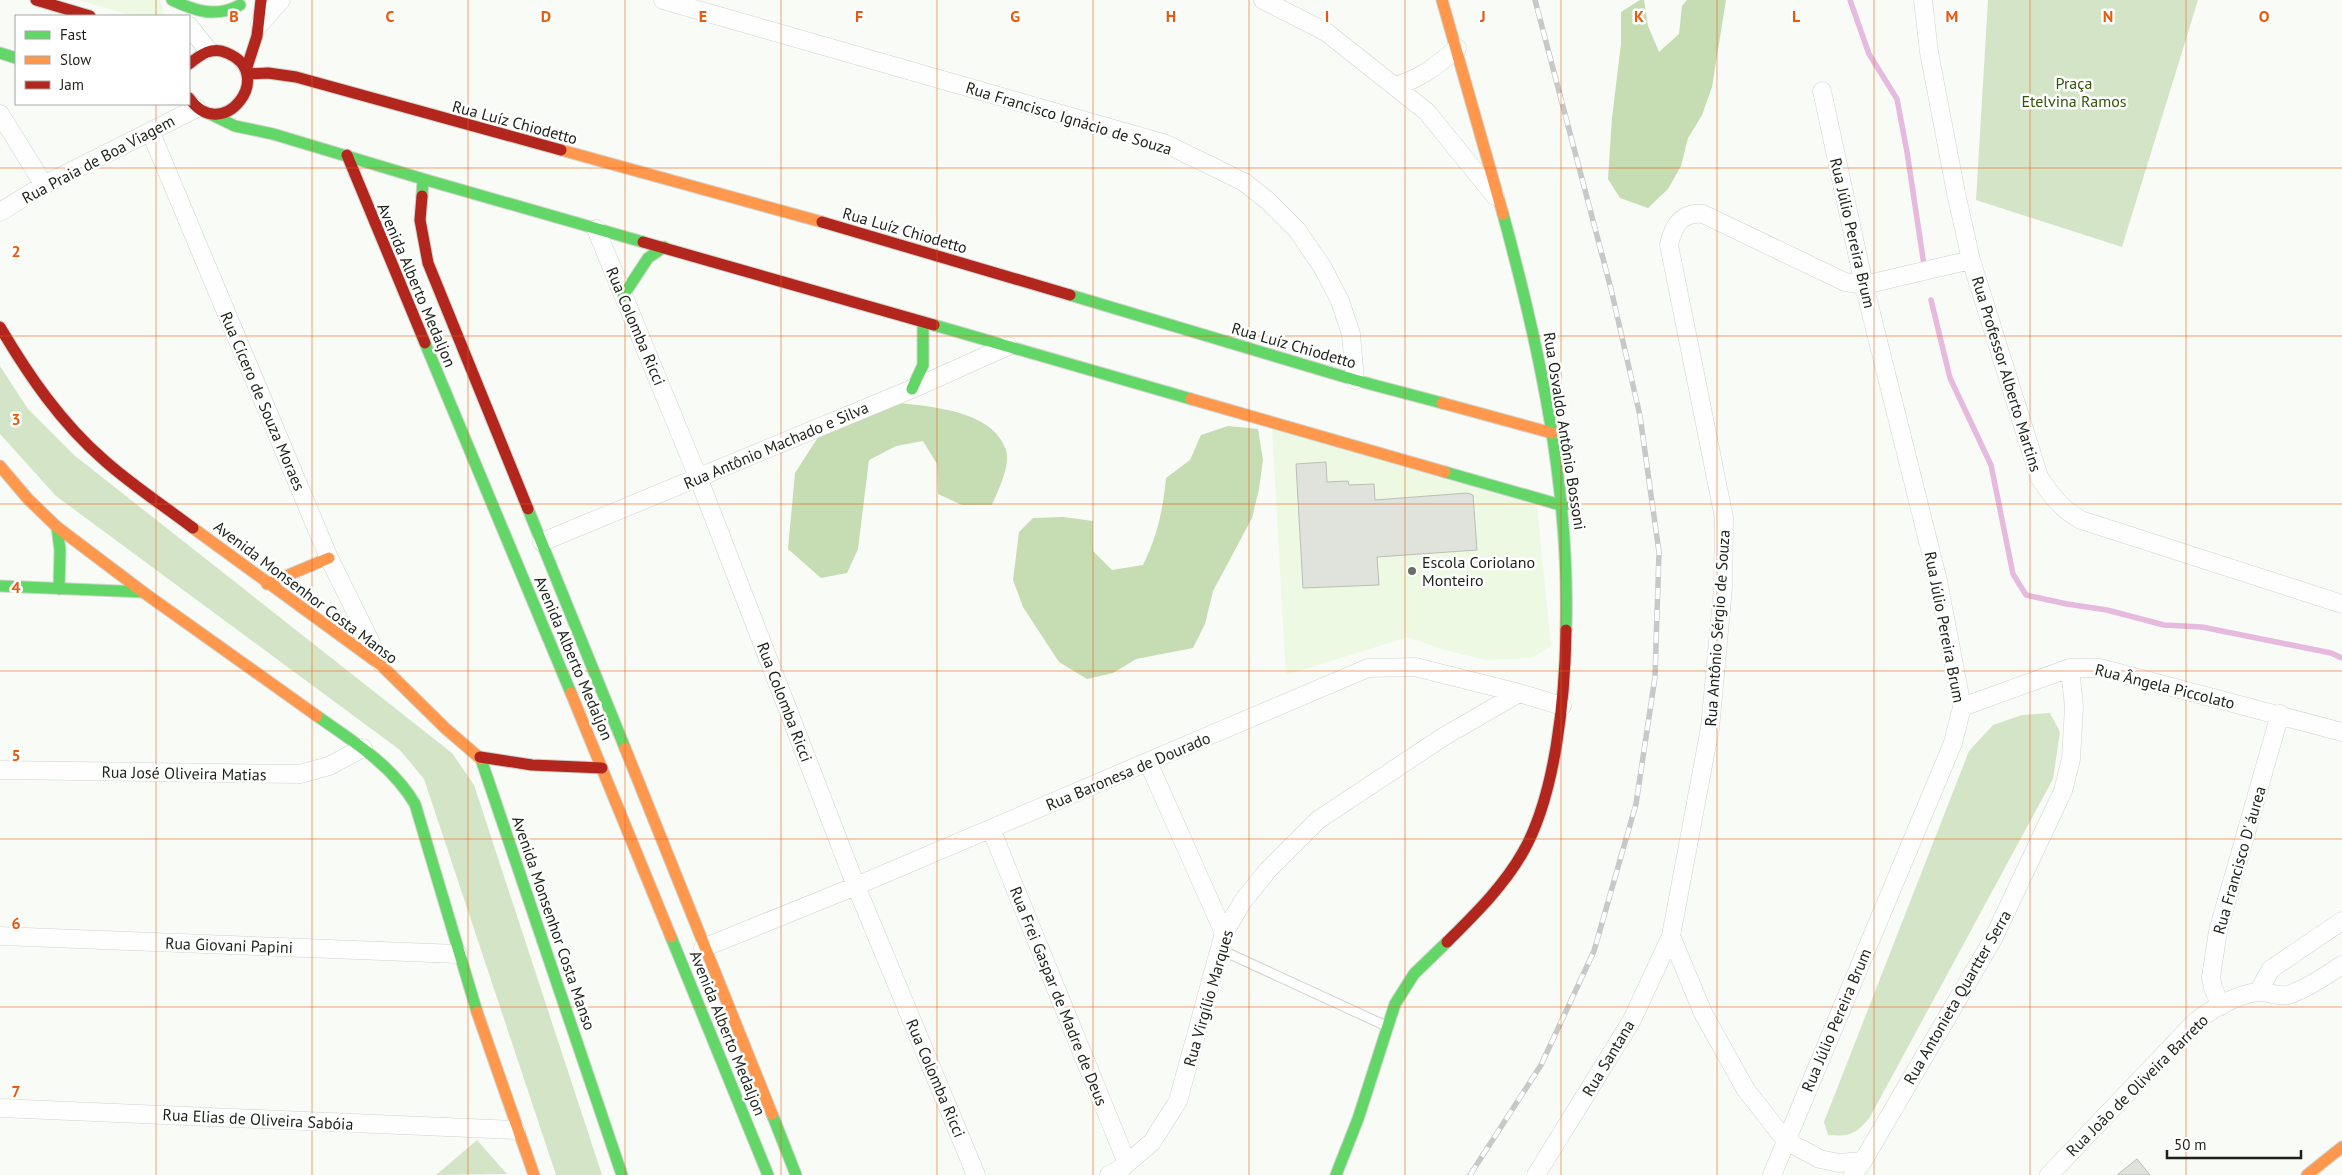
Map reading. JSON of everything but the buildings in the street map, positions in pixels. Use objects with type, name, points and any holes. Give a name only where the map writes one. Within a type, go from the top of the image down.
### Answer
[{"type":"street","points":[[36,0],[87,15]]},
{"type":"street","points":[[172,0],[203,13],[224,12],[241,3]]},
{"type":"street","points":[[172,0],[181,15]]},
{"type":"street","points":[[250,108],[244,96],[246,72],[253,55],[260,24],[261,0]]},
{"type":"street","points":[[260,24],[281,0]]},
{"type":"street","name":"Rua Francisco Ignácio de Souza","points":[[663,0],[1166,144],[1244,182],[1268,201],[1297,230],[1323,268],[1340,301],[1351,334],[1355,380]]},
{"type":"street","points":[[1263,0],[1326,32],[1427,112],[1501,203]]},
{"type":"street","name":"Rua Osvaldo Antônio Bossoni","points":[[1336,1175],[1353,1140],[1386,1026],[1396,999],[1406,983],[1481,905],[1527,847],[1553,762],[1562,706],[1568,644],[1568,585],[1564,506],[1539,353],[1501,203],[1442,0]]},
{"type":"street","name":"Rua Professor Alberto Martins","points":[[1923,0],[1929,52],[1971,260],[2039,477],[2054,500],[2066,512],[2080,520],[2342,604]]},
{"type":"street","points":[[231,20],[241,3]]},
{"type":"street","points":[[190,27],[212,47]]},
{"type":"street","points":[[190,46],[212,47],[233,54],[246,72]]},
{"type":"street","points":[[190,63],[196,56],[212,47]]},
{"type":"street","points":[[1395,86],[1415,80],[1436,67],[1457,48]]},
{"type":"street","points":[[0,53],[15,58]]},
{"type":"street","name":"Rua Luíz Chiodetto","points":[[246,72],[296,77],[819,221],[1355,380],[1552,433]]},
{"type":"street","name":"Rua Júlio Pereira Brum","points":[[1772,1175],[1953,743],[1962,707],[1938,582],[1864,284],[1822,91]]},
{"type":"street","points":[[195,105],[219,114],[230,111],[244,96]]},
{"type":"street","points":[[195,105],[235,126],[273,134],[347,155],[596,229],[1564,506]]},
{"type":"street","name":"Rua Praia de Boa Viagem","points":[[0,212],[44,185],[151,133],[195,105]]},
{"type":"street","points":[[0,114],[44,185]]},
{"type":"street","points":[[257,119],[273,134]]},
{"type":"street","name":"Rua Cícero de Souza Moraes","points":[[151,133],[329,558],[382,666]]},
{"type":"street","name":"Avenida Alberto Medaljon","points":[[347,155],[602,768],[768,1175]]},
{"type":"street","name":"Avenida Alberto Medaljon","points":[[423,179],[420,220],[428,263],[796,1175]]},
{"type":"street","name":"Rua Antônio Sérgio de Souza","points":[[1671,936],[1710,728],[1722,588],[1724,518],[1669,245],[1672,230],[1686,216],[1703,214],[1845,282],[1864,284],[1971,260]]},
{"type":"street","name":"Rua Colomba Ricci","points":[[596,229],[698,477],[856,886],[976,1175]]},
{"type":"street","points":[[623,296],[648,258],[664,247]]},
{"type":"street","points":[[912,389],[922,374],[925,347],[922,322]]},
{"type":"street","name":"Avenida Monsenhor Costa Manso","points":[[0,327],[27,374],[64,420],[105,461],[267,584],[382,666],[445,728],[480,757],[622,1175]]},
{"type":"street","name":"Rua Antônio Machado e Silva","points":[[542,542],[912,389],[1008,346]]},
{"type":"street","points":[[0,466],[28,499],[57,527],[143,592],[364,748],[397,777],[415,804],[458,954],[516,1130],[534,1175]]},
{"type":"street","points":[[57,527],[60,550],[59,589]]},
{"type":"street","points":[[267,584],[329,558]]},
{"type":"street","points":[[0,586],[143,592]]},
{"type":"street","name":"Rua Baronesa de Dourado","points":[[703,948],[856,886],[1368,668],[1415,667],[1519,693],[1562,706]]},
{"type":"street","name":"Rua Ângela Piccolato","points":[[1962,707],[2070,668],[2100,668],[2280,714],[2342,732]]},
{"type":"street","name":"Rua Antonieta Quartter Serra","points":[[1858,1168],[1993,938],[2062,791],[2071,759],[2074,707],[2070,668]]},
{"type":"street","name":"Rua Virgílio Marques","points":[[1109,1175],[1122,1168],[1152,1142],[1178,1102],[1222,941],[1243,901],[1268,870],[1318,820],[1443,737],[1519,693]]},
{"type":"street","name":"Rua Francisco D' áurea","points":[[2221,1006],[2213,988],[2212,977],[2218,931],[2280,714]]},
{"type":"street","name":"Rua José Oliveira Matias","points":[[0,770],[300,774],[329,766],[364,748]]},
{"type":"street","points":[[480,757],[532,765],[602,768]]},
{"type":"street","points":[[1148,762],[1222,941]]},
{"type":"street","name":"Rua Frei Gaspar de Madre de Deus","points":[[991,829],[1127,1163]]},
{"type":"street","points":[[2258,992],[2271,969],[2342,921]]},
{"type":"street","name":"Rua Giovani Papini","points":[[0,936],[458,954]]},
{"type":"street","points":[[1671,936],[1702,1014],[1746,1090],[1786,1141],[1820,1159],[1858,1168]]},
{"type":"street","name":"Rua Santana","points":[[1536,1175],[1632,1020],[1671,936]]},
{"type":"street","name":"Rua João de Oliveira Barreto","points":[[2049,1175],[2195,1022],[2221,1006],[2258,992],[2286,996],[2307,987],[2342,965]]},
{"type":"street","name":"Rua Elias de Oliveira Sabóia","points":[[0,1108],[516,1130]]},
{"type":"street","points":[[2307,1175],[2342,1146]]},
{"type":"lane","points":[[1222,941],[1386,1026]]},
{"type":"shaded area","points":[[78,0],[160,0],[165,15],[130,15]]},
{"type":"shaded area","name":"Escola Coriolano Monteiro","points":[[1272,429],[1537,506],[1551,646],[1531,658],[1485,660],[1438,648],[1408,637],[1286,675]]},
{"type":"green space","points":[[1640,0],[1644,0],[1648,26],[1659,52],[1679,34],[1682,6],[1687,0],[1726,0],[1712,87],[1702,115],[1688,138],[1681,166],[1668,189],[1648,208],[1620,198],[1608,179],[1612,118],[1621,44],[1621,12]]},
{"type":"green space","name":"Praça Etelvina Ramos","points":[[1988,0],[2198,0],[2122,247],[1976,200]]},
{"type":"green space","points":[[0,366],[28,409],[74,455],[452,753],[474,785],[602,1175],[556,1175],[424,779],[400,750],[56,496],[0,434]]},
{"type":"green space","points":[[876,401],[950,410],[985,424],[998,435],[1006,450],[1007,463],[1003,478],[992,505],[962,505],[938,494],[937,464],[923,441],[896,446],[869,460],[858,549],[847,573],[821,578],[788,549],[795,473],[826,425],[845,406]]},
{"type":"green space","points":[[1228,426],[1258,429],[1263,460],[1259,489],[1252,518],[1213,591],[1205,624],[1193,648],[1136,659],[1113,673],[1087,679],[1059,662],[1023,607],[1013,580],[1019,532],[1033,518],[1063,517],[1093,521],[1093,551],[1112,570],[1143,565],[1159,523],[1166,478],[1190,460],[1201,435]]},
{"type":"green space","points":[[2050,713],[2060,732],[2053,779],[1870,1117],[1853,1133],[1828,1135],[1824,1122],[1969,751],[1993,725],[2022,715]]},
{"type":"green space","points":[[477,1140],[507,1174],[436,1175]]},
{"type":"waterway","points":[[1850,0],[1869,54],[1897,99],[1924,265]]},
{"type":"waterway","points":[[1931,300],[1950,378],[1991,465],[2013,574],[2026,595],[2107,610],[2164,625],[2202,627],[2331,653],[2342,658]]},
{"type":"railway","points":[[1470,1175],[1541,1065],[1594,951],[1636,804],[1655,677],[1659,552],[1640,416],[1611,289],[1535,0]]},
{"type":"traffic: fast","points":[[172,0],[206,12],[222,11],[240,5]]},
{"type":"traffic: fast","points":[[0,53],[15,58]]},
{"type":"traffic: fast","points":[[208,113],[235,126],[273,134],[423,179],[422,196]]},
{"type":"traffic: fast","points":[[423,179],[643,242]]},
{"type":"traffic: fast","points":[[1503,214],[1540,368],[1558,472],[1566,577],[1566,630]]},
{"type":"traffic: fast","points":[[623,296],[648,258],[664,247]]},
{"type":"traffic: fast","points":[[1070,295],[1355,380],[1442,403]]},
{"type":"traffic: fast","points":[[912,389],[923,365],[923,322]]},
{"type":"traffic: fast","points":[[934,325],[1191,399]]},
{"type":"traffic: fast","points":[[425,343],[571,693]]},
{"type":"traffic: fast","points":[[1445,472],[1564,506]]},
{"type":"traffic: fast","points":[[528,509],[625,748]]},
{"type":"traffic: fast","points":[[57,527],[60,550],[59,589]]},
{"type":"traffic: fast","points":[[0,586],[143,592]]},
{"type":"traffic: fast","points":[[317,716],[384,766],[406,790],[415,804],[477,1012]]},
{"type":"traffic: fast","points":[[481,759],[622,1175]]},
{"type":"traffic: fast","points":[[671,937],[768,1175]]},
{"type":"traffic: fast","points":[[1336,1175],[1358,1119],[1395,1004],[1414,974],[1447,942]]},
{"type":"traffic: fast","points":[[772,1114],[796,1175]]},
{"type":"traffic: slow","points":[[1442,0],[1503,214]]},
{"type":"traffic: slow","points":[[561,150],[822,222]]},
{"type":"traffic: slow","points":[[1191,399],[1445,472]]},
{"type":"traffic: slow","points":[[1442,403],[1552,433]]},
{"type":"traffic: slow","points":[[0,466],[28,499],[57,527],[143,592],[317,716]]},
{"type":"traffic: slow","points":[[193,528],[382,666],[445,728],[481,759]]},
{"type":"traffic: slow","points":[[267,584],[329,558]]},
{"type":"traffic: slow","points":[[571,693],[671,937]]},
{"type":"traffic: slow","points":[[625,748],[772,1114]]},
{"type":"traffic: slow","points":[[477,1012],[534,1175]]},
{"type":"traffic: slow","points":[[2307,1175],[2342,1147]]},
{"type":"traffic: jam","points":[[36,0],[87,15]]},
{"type":"traffic: jam","points":[[246,70],[257,36],[261,0]]},
{"type":"traffic: jam","points":[[190,63],[206,52],[222,51],[241,63],[247,76],[246,89],[240,101],[229,110],[216,114],[202,111],[190,99]]},
{"type":"traffic: jam","points":[[247,74],[268,73],[296,77],[561,150]]},
{"type":"traffic: jam","points":[[347,155],[425,343]]},
{"type":"traffic: jam","points":[[422,196],[420,220],[428,263],[528,509]]},
{"type":"traffic: jam","points":[[822,222],[1070,295]]},
{"type":"traffic: jam","points":[[643,242],[934,325]]},
{"type":"traffic: jam","points":[[0,327],[34,381],[74,431],[115,470],[193,528]]},
{"type":"traffic: jam","points":[[1447,942],[1488,900],[1507,877],[1523,852],[1534,829],[1544,802],[1551,774],[1561,714],[1566,630]]},
{"type":"traffic: jam","points":[[480,757],[532,765],[602,768]]},
{"type":"place","name":"Escola Coriolano Monteiro","points":[[1412,571]]}]
